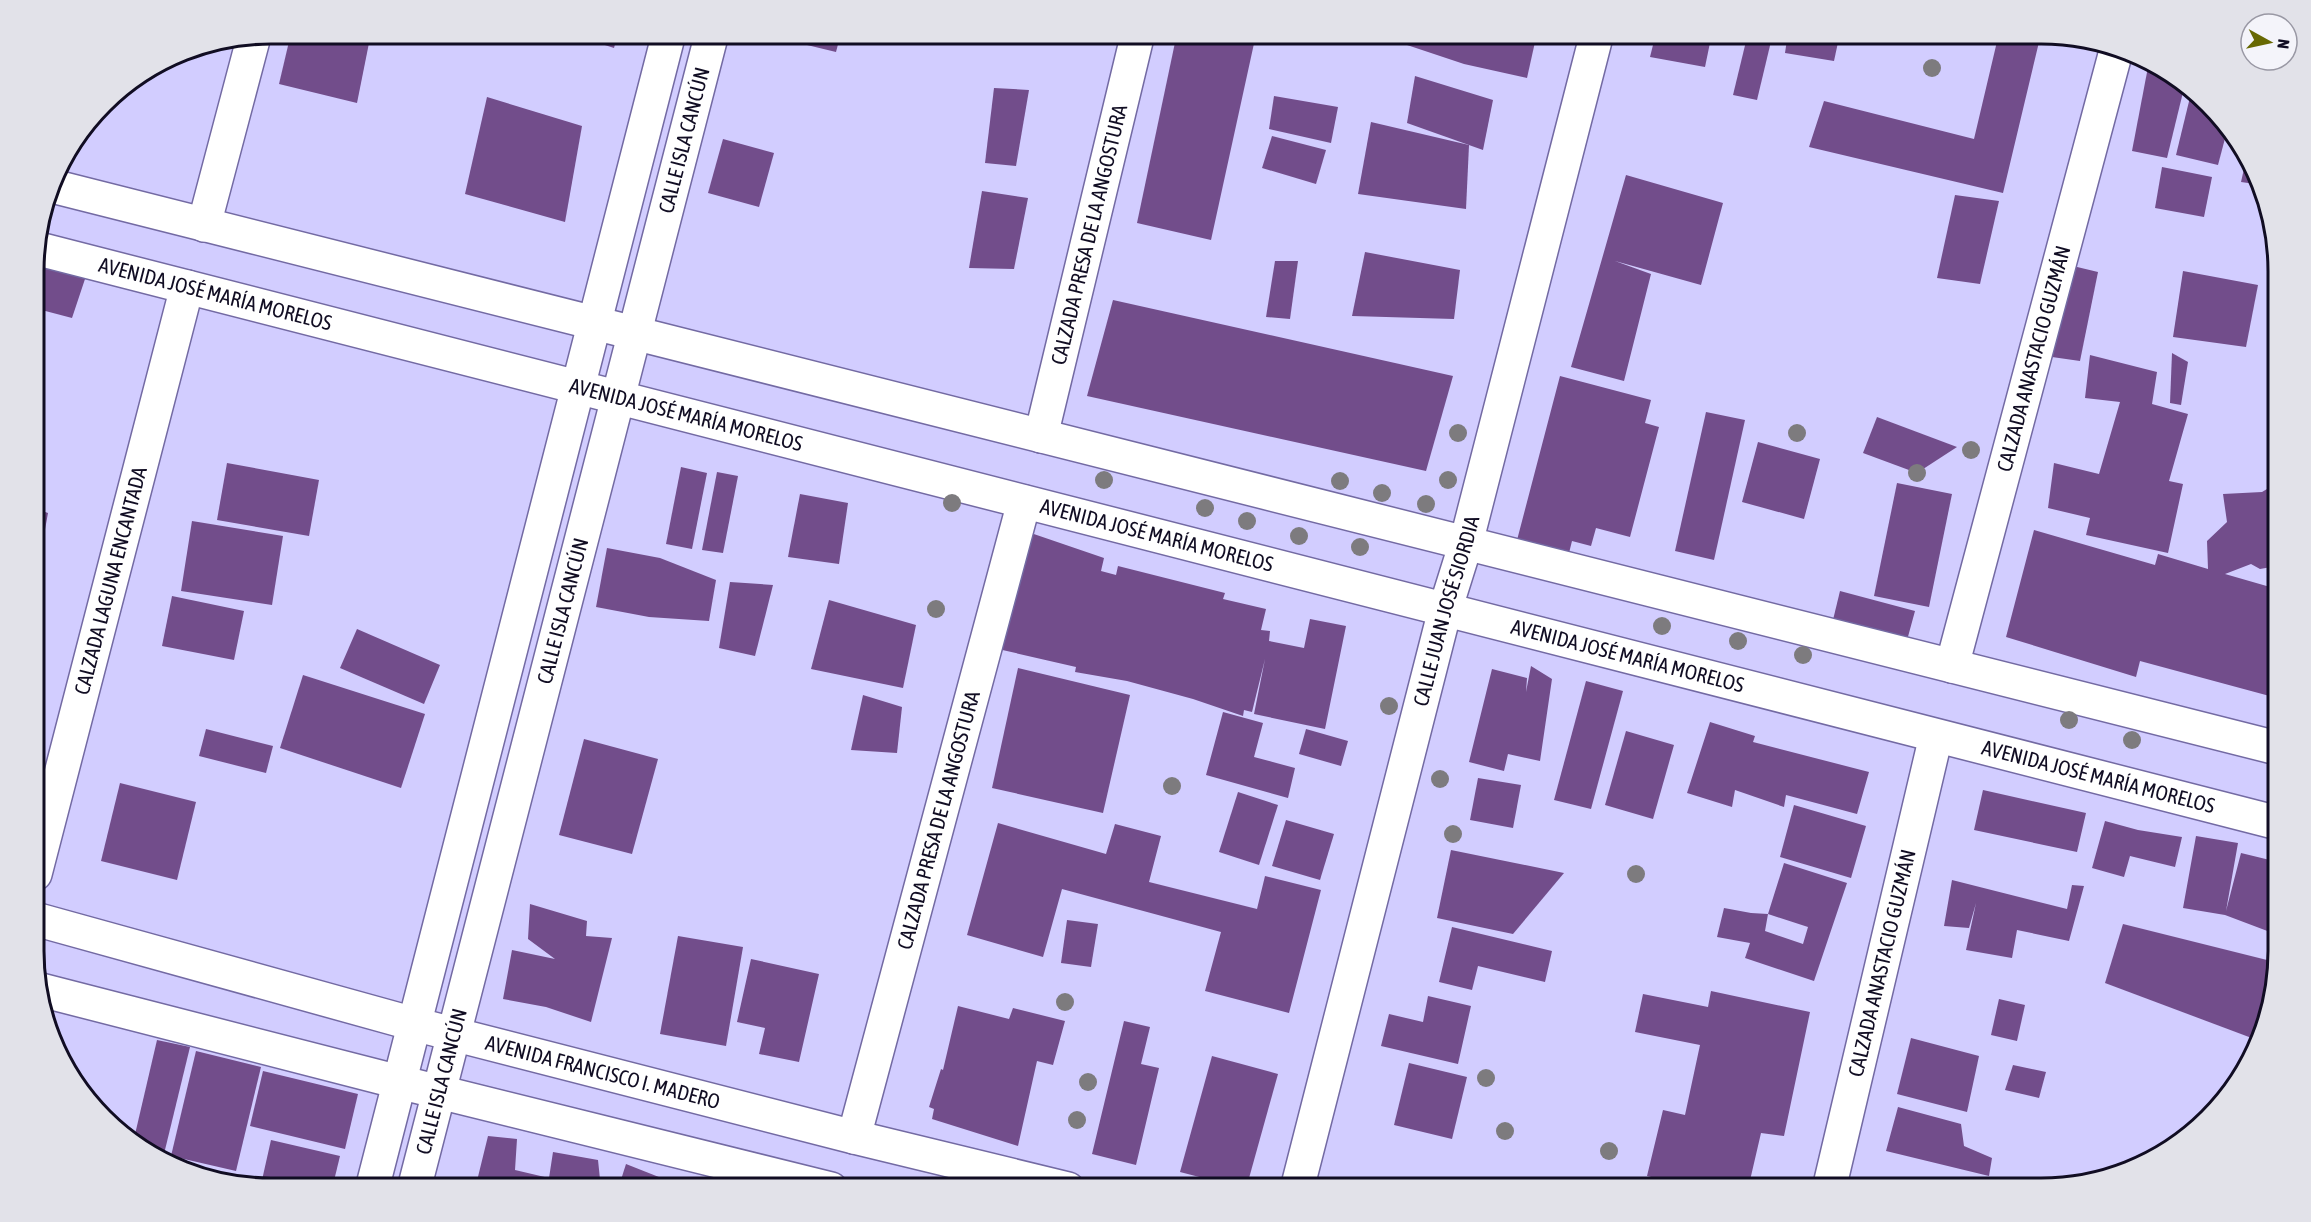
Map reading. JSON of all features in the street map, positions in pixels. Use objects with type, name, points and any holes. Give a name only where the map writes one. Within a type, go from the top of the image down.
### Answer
[{"type":"street","points":[[204,225],[252,44]]},
{"type":"street","name":"CALLE ISLA CANCÚN","points":[[375,1178],[666,44]]},
{"type":"street","name":"CALLE ISLA CANCÚN","points":[[417,1178],[709,44]]},
{"type":"street","name":"CALZADA PRESA DE LA ANGOSTURA","points":[[1041,436],[1135,44]]},
{"type":"street","name":"CALLE JUAN JOSÉ SIORDIA","points":[[1300,1178],[1445,610],[1466,543],[1594,44]]},
{"type":"street","name":"CALZADA ANASTACIO GUZMÁN","points":[[1952,666],[2115,57]]},
{"type":"street","points":[[60,188],[2268,746]]},
{"type":"street","name":"AVENIDA JOSÉ MARÍA MORELOS","points":[[44,250],[2268,820]]},
{"type":"street","name":"CALZADA LAGUNA ENCANTADA","points":[[44,839],[187,287]]},
{"type":"street","name":"CALZADA PRESA DE LA ANGOSTURA","points":[[854,1137],[1024,502]]},
{"type":"street","name":"CALZADA ANASTACIO GUZMÁN","points":[[1832,1178],[1936,736]]},
{"type":"street","name":"AVENIDA FRANCISCO I. MADERO","points":[[44,921],[414,1024],[1023,1178]]},
{"type":"street","points":[[47,991],[787,1178]]},
{"type":"building","points":[[288,44],[369,44],[357,103],[279,84]]},
{"type":"building","points":[[602,44],[615,44],[614,48]]},
{"type":"building","points":[[803,44],[838,44],[836,52]]},
{"type":"building","points":[[1175,44],[1254,44],[1211,240],[1137,223]]},
{"type":"building","points":[[1404,44],[1535,44],[1527,78],[1464,64]]},
{"type":"building","points":[[1653,44],[1710,44],[1705,67],[1650,57]]},
{"type":"building","points":[[1745,44],[1770,44],[1757,100],[1733,95]]},
{"type":"building","points":[[1786,44],[1838,44],[1834,61],[1785,53]]},
{"type":"building","points":[[1996,44],[2039,44],[2003,193],[1809,147],[1824,101],[1974,139]]},
{"type":"building","points":[[2147,70],[2183,93],[2167,158],[2132,151]]},
{"type":"building","points":[[1415,76],[1493,100],[1483,150],[1407,123]]},
{"type":"building","points":[[994,88],[1029,90],[1016,166],[985,163]]},
{"type":"building","points":[[1274,96],[1338,107],[1331,143],[1269,129]]},
{"type":"building","points":[[487,97],[582,126],[565,222],[465,194]]},
{"type":"building","points":[[2189,100],[2225,138],[2218,165],[2176,155]]},
{"type":"building","points":[[1371,122],[1469,145],[1466,209],[1358,194]]},
{"type":"building","points":[[1272,136],[1326,150],[1316,184],[1262,168]]},
{"type":"building","points":[[723,139],[774,153],[759,207],[708,193]]},
{"type":"building","points":[[2162,167],[2212,177],[2204,217],[2155,208]]},
{"type":"building","points":[[2244,170],[2250,183],[2241,182]]},
{"type":"building","points":[[1626,175],[1723,203],[1701,285],[1615,261],[1651,274],[1624,381],[1571,367]]},
{"type":"building","points":[[982,191],[1028,198],[1014,269],[969,268]]},
{"type":"building","points":[[1955,195],[1999,201],[1980,284],[1937,278]]},
{"type":"building","points":[[1365,252],[1460,270],[1454,319],[1352,316]]},
{"type":"building","points":[[44,259],[88,270],[72,318],[44,311]]},
{"type":"building","points":[[1275,261],[1298,261],[1290,319],[1266,317]]},
{"type":"building","points":[[2073,266],[2098,272],[2080,361],[2052,357]]},
{"type":"building","points":[[2183,271],[2258,285],[2246,347],[2173,337]]},
{"type":"building","points":[[1113,300],[1453,376],[1426,471],[1087,396]]},
{"type":"building","points":[[2172,353],[2188,362],[2181,405],[2170,403]]},
{"type":"building","points":[[2090,355],[2157,372],[2152,404],[2188,414],[2169,481],[2183,484],[2168,553],[2086,535],[2090,518],[2048,508],[2054,463],[2099,474],[2120,402],[2085,398]]},
{"type":"building","points":[[1560,376],[1651,400],[1645,423],[1659,427],[1630,537],[1596,528],[1591,546],[1572,541],[1568,557],[1516,544]]},
{"type":"building","points":[[1706,412],[1745,420],[1714,560],[1675,551]]},
{"type":"building","points":[[1877,417],[1957,447],[1917,473],[1863,453]]},
{"type":"building","points":[[1758,442],[1820,459],[1804,519],[1742,502]]},
{"type":"building","points":[[227,463],[319,480],[309,536],[217,520]]},
{"type":"building","points":[[681,467],[707,473],[692,549],[666,544]]},
{"type":"building","points":[[717,472],[738,476],[723,553],[702,550]]},
{"type":"building","points":[[1897,483],[1952,494],[1929,607],[1874,596]]},
{"type":"building","points":[[2268,488],[2268,568],[2260,569],[2251,564],[2225,574],[2268,586],[2268,696],[2140,661],[2136,677],[2006,637],[2034,530],[2155,565],[2158,554],[2208,569],[2207,541],[2227,522],[2223,494],[2262,492]]},
{"type":"building","points":[[800,494],[848,503],[839,564],[788,557]]},
{"type":"building","points":[[44,512],[48,513],[44,535]]},
{"type":"building","points":[[192,521],[283,536],[272,605],[181,591]]},
{"type":"building","points":[[1025,531],[1104,558],[1101,571],[1116,575],[1118,566],[1225,593],[1223,599],[1266,609],[1261,630],[1270,631],[1269,641],[1304,648],[1310,619],[1346,626],[1325,729],[1254,714],[1265,659],[1252,712],[1244,710],[1243,716],[1193,699],[1127,681],[1075,672],[1076,667],[998,649]]},
{"type":"building","points":[[607,548],[660,558],[716,580],[709,621],[649,617],[596,607]]},
{"type":"building","points":[[730,582],[773,585],[755,656],[719,648]]},
{"type":"building","points":[[1840,591],[1915,611],[1906,644],[1832,624]]},
{"type":"building","points":[[172,596],[244,611],[234,660],[162,646]]},
{"type":"building","points":[[829,600],[916,625],[903,688],[811,669]]},
{"type":"building","points":[[357,629],[440,665],[424,704],[340,668]]},
{"type":"building","points":[[1531,666],[1552,679],[1540,761],[1508,754],[1504,771],[1469,762],[1492,669],[1527,678],[1526,692]]},
{"type":"building","points":[[1018,668],[1130,695],[1103,813],[992,788]]},
{"type":"building","points":[[303,675],[425,714],[401,788],[280,748]]},
{"type":"building","points":[[1586,681],[1623,691],[1591,809],[1554,800]]},
{"type":"building","points":[[863,695],[902,707],[897,753],[851,750]]},
{"type":"building","points":[[1223,712],[1263,723],[1254,757],[1295,768],[1288,798],[1206,775]]},
{"type":"building","points":[[1710,722],[1755,736],[1753,742],[1869,772],[1857,814],[1786,795],[1784,807],[1735,790],[1732,807],[1687,793]]},
{"type":"building","points":[[206,729],[273,746],[266,773],[199,756]]},
{"type":"building","points":[[1306,729],[1348,741],[1341,766],[1299,754]]},
{"type":"building","points":[[1626,731],[1674,745],[1653,819],[1605,805]]},
{"type":"building","points":[[584,739],[658,759],[632,854],[559,835]]},
{"type":"building","points":[[1478,778],[1521,785],[1513,828],[1470,820]]},
{"type":"building","points":[[120,783],[196,802],[177,880],[101,861]]},
{"type":"building","points":[[1983,790],[2086,813],[2077,852],[1974,830]]},
{"type":"building","points":[[1238,792],[1278,805],[1259,865],[1219,852]]},
{"type":"building","points":[[1794,805],[1866,826],[1851,878],[1780,857]]},
{"type":"building","points":[[1286,820],[1334,834],[1320,880],[1272,866]]},
{"type":"building","points":[[2105,821],[2138,830],[2182,837],[2175,867],[2130,856],[2124,877],[2092,868]]},
{"type":"building","points":[[998,823],[1106,854],[1115,824],[1161,836],[1149,882],[1257,909],[1265,876],[1321,890],[1289,1013],[1205,991],[1221,932],[1062,889],[1043,957],[967,935]]},
{"type":"building","points":[[2196,836],[2238,843],[2226,911],[2241,853],[2268,860],[2268,931],[2225,915],[2183,908]]},
{"type":"building","points":[[1451,850],[1564,873],[1513,934],[1437,918]]},
{"type":"building","points":[[1784,863],[1847,883],[1814,981],[1745,958],[1750,943],[1717,937],[1724,908],[1768,914]],"holes":[[[1768,914],[1808,927],[1803,944],[1765,931]]]},
{"type":"building","points":[[1952,880],[2067,909],[2072,885],[2084,886],[2069,941],[2017,930],[2012,958],[1966,950],[1976,903],[1969,928],[1944,926]]},
{"type":"building","points":[[530,904],[587,921],[586,936],[612,938],[591,1022],[546,1007],[503,999],[512,950],[555,959],[528,939]]},
{"type":"building","points":[[1067,920],[1098,924],[1091,967],[1061,963]]},
{"type":"building","points":[[2123,924],[2267,960],[2260,1010],[2250,1037],[2105,983]]},
{"type":"building","points":[[1452,927],[1552,951],[1545,982],[1478,966],[1472,990],[1439,982]]},
{"type":"building","points":[[678,936],[743,947],[726,1046],[660,1034]]},
{"type":"building","points":[[751,959],[819,974],[799,1062],[759,1054],[765,1028],[737,1022]]},
{"type":"building","points":[[1711,991],[1810,1012],[1784,1136],[1761,1133],[1751,1178],[1655,1178],[1647,1176],[1663,1110],[1685,1115],[1700,1045],[1635,1032],[1643,994],[1708,1007]]},
{"type":"building","points":[[1428,996],[1471,1006],[1458,1064],[1381,1046],[1389,1014],[1423,1022]]},
{"type":"building","points":[[1999,999],[2025,1005],[2017,1041],[1991,1035]]},
{"type":"building","points":[[958,1006],[1009,1019],[1013,1008],[1065,1021],[1053,1065],[1037,1061],[1018,1146],[932,1119],[934,1109],[929,1107],[941,1069],[943,1070]]},
{"type":"building","points":[[1124,1021],[1150,1027],[1141,1064],[1159,1068],[1136,1165],[1092,1154]]},
{"type":"building","points":[[1911,1038],[1979,1056],[1967,1112],[1897,1094]]},
{"type":"building","points":[[157,1040],[190,1047],[164,1152],[135,1134]]},
{"type":"building","points":[[196,1051],[261,1067],[236,1171],[171,1155]]},
{"type":"building","points":[[1212,1056],[1278,1074],[1249,1178],[1203,1178],[1180,1172]]},
{"type":"building","points":[[1409,1063],[1467,1077],[1452,1139],[1394,1125]]},
{"type":"building","points":[[2013,1065],[2046,1072],[2039,1098],[2005,1090]]},
{"type":"building","points":[[263,1071],[358,1094],[345,1149],[250,1126]]},
{"type":"building","points":[[1898,1107],[1961,1124],[1964,1146],[1992,1158],[1989,1176],[1886,1151]]},
{"type":"building","points":[[488,1136],[517,1139],[515,1170],[549,1178],[478,1178]]},
{"type":"building","points":[[271,1140],[340,1156],[335,1178],[262,1178]]},
{"type":"building","points":[[553,1152],[598,1160],[600,1178],[549,1178]]},
{"type":"building","points":[[626,1164],[661,1178],[622,1178]]}]
